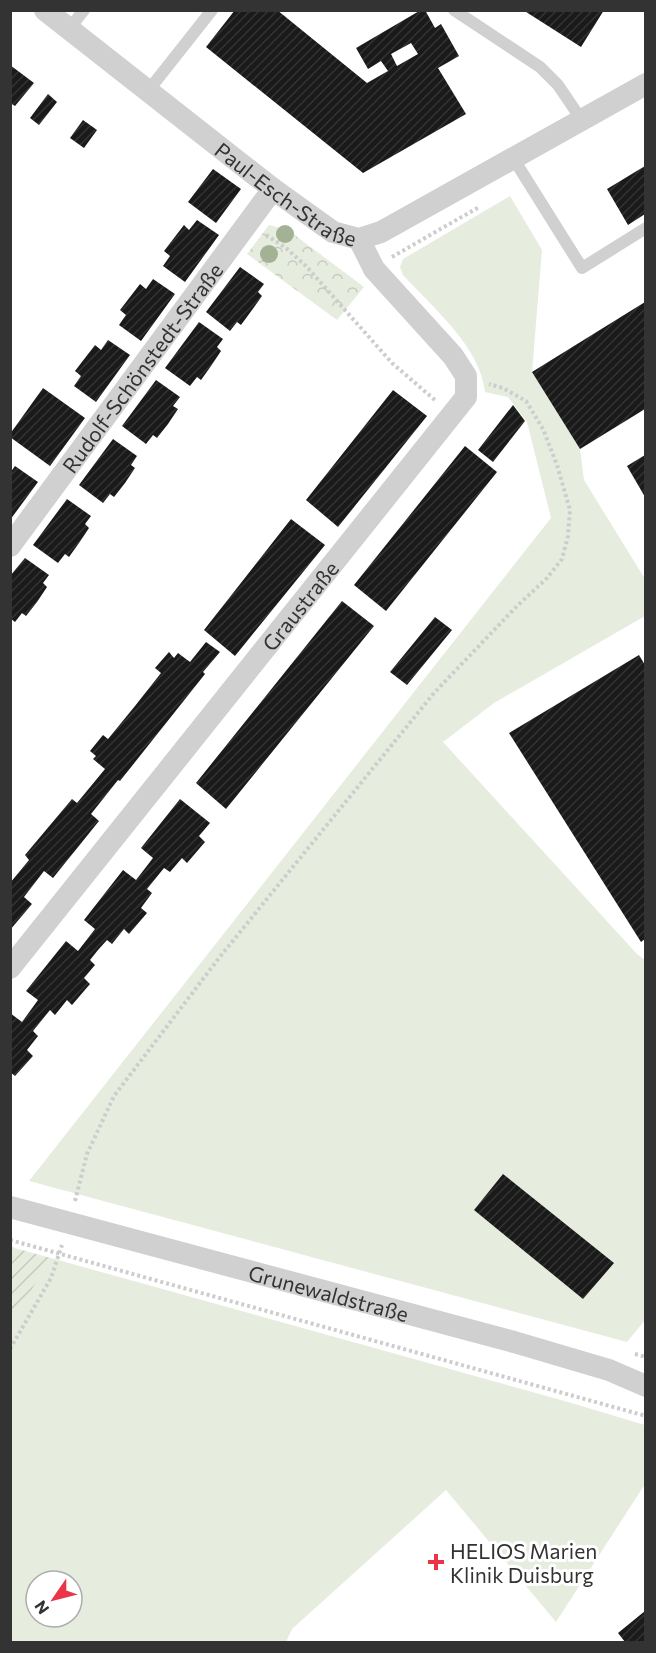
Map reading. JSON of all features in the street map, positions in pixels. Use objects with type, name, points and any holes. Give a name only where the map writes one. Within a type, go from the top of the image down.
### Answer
[{"type":"street","name":"Paul-Esch-Straße","points":[[45,10],[273,189],[333,232],[359,239],[381,232],[645,84]]},
{"type":"street","name":"Rudolf-Schönstedt-Straße","points":[[10,546],[273,189]]},
{"type":"street","name":"Graustraße","points":[[10,968],[466,397],[466,376],[453,356],[374,269],[359,239]]},
{"type":"street","name":"Grunewaldstraße","points":[[10,1207],[514,1342],[609,1370],[645,1386]]},
{"type":"lane","points":[[69,30],[84,10]]},
{"type":"lane","points":[[148,91],[212,10]]},
{"type":"lane","points":[[454,10],[540,67],[558,85],[581,120]]},
{"type":"lane","points":[[513,158],[582,268],[645,228]]},
{"type":"path","points":[[258,230],[286,248],[306,266],[392,363],[442,407]]},
{"type":"path","points":[[10,1349],[51,1278],[87,1154],[114,1096],[219,958],[426,702],[517,606],[547,578],[562,559],[568,536],[570,510],[557,465],[543,429],[525,401],[503,388],[481,382]]},
{"type":"path","points":[[10,1240],[645,1416]]},
{"type":"green space","points":[[510,196],[542,250],[532,372],[580,449],[584,480],[645,579],[645,616],[494,703],[443,742],[645,960],[645,1320],[627,1342],[29,1181],[551,518],[527,422],[508,397],[485,392],[481,375],[465,343],[441,314],[403,275],[400,267],[403,259]]},
{"type":"green space","points":[[269,225],[288,230],[364,287],[337,320],[247,254]]},
{"type":"green space","points":[[10,1247],[51,1258],[11,1323]]},
{"type":"green space","points":[[51,1258],[645,1425],[645,1484],[556,1622],[446,1490],[292,1629],[286,1642],[11,1642],[10,1323]]},
{"type":"building","points":[[235,10],[277,10],[367,83],[388,71],[381,61],[368,69],[356,48],[421,10],[425,10],[435,28],[441,24],[459,56],[438,68],[466,114],[363,173],[206,47]],"holes":[[[411,43],[418,54],[397,66],[391,54]]]},
{"type":"building","points":[[523,10],[604,10],[581,47]]},
{"type":"building","points":[[10,65],[34,83],[15,106],[10,103]]},
{"type":"building","points":[[48,94],[57,102],[39,125],[30,118]]},
{"type":"building","points":[[83,120],[97,130],[84,148],[70,138]]},
{"type":"building","points":[[645,166],[645,214],[628,225],[607,189]]},
{"type":"building","points":[[213,169],[241,189],[216,223],[188,202]]},
{"type":"building","points":[[197,220],[219,235],[185,282],[163,266],[170,256],[164,251],[184,225],[189,230]]},
{"type":"building","points":[[240,267],[264,284],[258,292],[262,296],[252,310],[241,325],[237,322],[230,331],[206,312]]},
{"type":"building","points":[[153,279],[175,294],[141,341],[119,325],[126,315],[120,310],[140,284],[146,289]]},
{"type":"building","points":[[645,302],[645,409],[580,449],[532,372]]},
{"type":"building","points":[[199,322],[223,339],[217,347],[221,351],[211,366],[201,380],[197,377],[190,386],[165,368]]},
{"type":"building","points":[[108,340],[130,355],[96,402],[74,386],[81,376],[75,371],[95,345],[101,350]]},
{"type":"building","points":[[156,380],[180,397],[173,406],[178,409],[168,424],[157,438],[153,435],[146,444],[122,426]]},
{"type":"building","points":[[43,388],[85,418],[50,466],[10,437]]},
{"type":"building","points":[[393,390],[427,416],[338,527],[306,500]]},
{"type":"building","points":[[513,405],[525,421],[493,462],[478,450]]},
{"type":"building","points":[[113,439],[137,456],[131,465],[135,468],[125,483],[114,497],[110,494],[103,503],[79,485]]},
{"type":"building","points":[[465,446],[497,472],[386,611],[354,585]]},
{"type":"building","points":[[645,455],[645,497],[627,466]]},
{"type":"building","points":[[15,466],[38,482],[10,520],[10,473]]},
{"type":"building","points":[[67,499],[91,516],[85,524],[89,528],[79,543],[69,557],[65,554],[58,563],[33,545]]},
{"type":"building","points":[[291,519],[325,545],[235,656],[204,630]]},
{"type":"building","points":[[25,558],[49,575],[43,583],[47,587],[37,602],[26,616],[22,613],[15,622],[10,618],[10,576]]},
{"type":"building","points":[[342,601],[374,626],[226,809],[196,783]]},
{"type":"building","points":[[435,617],[452,630],[407,685],[390,672]]},
{"type":"building","points":[[206,642],[220,652],[120,781],[118,780],[91,814],[99,821],[53,878],[44,871],[24,897],[32,904],[10,930],[10,883],[29,860],[25,855],[72,799],[77,803],[105,769],[93,759],[96,756],[90,751],[103,735],[108,739],[135,706],[161,673],[155,668],[169,652],[174,658],[178,653],[190,662]]},
{"type":"building","points":[[639,655],[645,665],[645,939],[641,942],[509,733]]},
{"type":"building","points":[[180,799],[210,823],[199,836],[205,842],[187,863],[182,858],[170,872],[164,868],[147,889],[152,893],[141,908],[147,913],[129,934],[124,929],[112,944],[107,940],[98,950],[90,960],[95,965],[84,978],[90,984],[72,1005],[67,1000],[55,1015],[50,1010],[33,1031],[38,1036],[27,1050],[33,1056],[15,1076],[10,1072],[10,1013],[22,1022],[38,1000],[26,991],[66,941],[78,951],[95,929],[84,920],[123,870],[136,880],[153,858],[141,848]]},
{"type":"building","points":[[503,1174],[614,1263],[583,1299],[474,1210]]},
{"type":"building","points":[[645,1611],[645,1642],[625,1642],[618,1633]]},
{"type":"place","name":"HELIOS Marien Klinik Duisburg","points":[[436,1562]]}]
